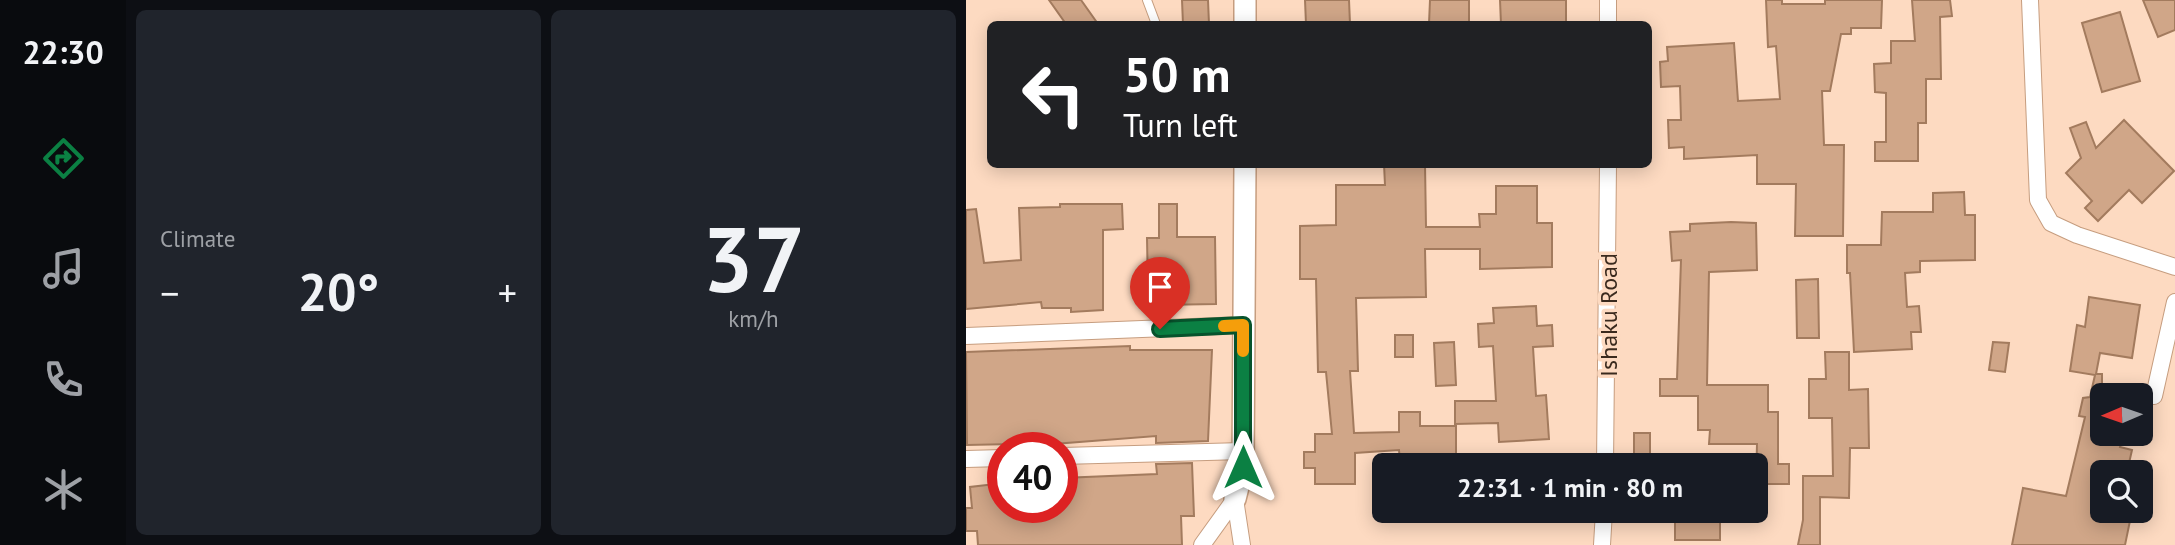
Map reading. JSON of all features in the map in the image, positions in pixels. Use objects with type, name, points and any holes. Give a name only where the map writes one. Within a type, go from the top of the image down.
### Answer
[{"type":"street","points":[[1245,0],[1245,21]]},
{"type":"street","points":[[1608,0],[1608,21]]},
{"type":"street","points":[[2030,0],[2038,200],[2052,223],[2077,235],[2175,267]]},
{"type":"street","points":[[1202,545],[1235,499],[1243,467],[1245,168]]},
{"type":"street","name":"Ishaku Road","points":[[1605,453],[1608,168]]},
{"type":"street","points":[[2154,396],[2175,302]]},
{"type":"street","points":[[966,336],[1243,325]]},
{"type":"street","points":[[1078,456],[1243,451]]},
{"type":"street","points":[[966,459],[987,458]]},
{"type":"street","points":[[1235,499],[1242,545]]},
{"type":"street","points":[[1602,545],[1603,523]]},
{"type":"lane","points":[[1147,0],[1155,21]]},
{"type":"building","points":[[1049,0],[1081,0],[1096,21],[1064,21]]},
{"type":"building","points":[[1182,0],[1208,0],[1209,21],[1183,21]]},
{"type":"building","points":[[1305,0],[1349,0],[1350,21],[1306,21]]},
{"type":"building","points":[[1430,0],[1469,0],[1469,21],[1429,21]]},
{"type":"building","points":[[1500,0],[1566,0],[1566,21],[1501,21]]},
{"type":"building","points":[[1766,0],[1782,0],[1782,4],[1825,4],[1825,0],[1882,0],[1881,28],[1851,28],[1851,34],[1841,34],[1830,91],[1822,91],[1824,145],[1844,145],[1843,236],[1795,236],[1796,184],[1757,184],[1757,155],[1684,159],[1684,147],[1669,148],[1668,120],[1681,120],[1680,86],[1661,87],[1660,62],[1668,61],[1667,47],[1734,43],[1738,101],[1780,99],[1776,46],[1768,47]]},
{"type":"building","points":[[1912,0],[1950,0],[1952,16],[1940,17],[1941,79],[1926,79],[1926,123],[1918,123],[1918,161],[1875,161],[1875,142],[1886,142],[1886,93],[1875,92],[1874,64],[1891,63],[1891,41],[1915,41]]},
{"type":"building","points":[[2143,0],[2175,0],[2175,30],[2158,37]]},
{"type":"building","points":[[2120,12],[2140,81],[2102,92],[2082,23]]},
{"type":"building","points":[[2124,120],[2174,171],[2142,203],[2129,190],[2098,221],[2085,208],[2092,201],[2066,173],[2081,158],[2070,128],[2086,122],[2096,148]]},
{"type":"building","points":[[1384,168],[1425,168],[1426,227],[1480,227],[1479,214],[1496,214],[1496,186],[1537,186],[1537,223],[1552,223],[1552,267],[1480,269],[1480,249],[1425,249],[1426,297],[1356,298],[1358,371],[1350,371],[1354,433],[1399,432],[1399,412],[1420,412],[1420,426],[1456,426],[1456,453],[1399,453],[1399,450],[1355,453],[1355,484],[1315,484],[1315,468],[1304,468],[1304,452],[1315,452],[1315,434],[1332,434],[1326,372],[1318,372],[1316,279],[1300,279],[1300,226],[1336,225],[1336,185],[1385,185]]},
{"type":"building","points":[[1964,192],[1965,215],[1975,215],[1975,260],[1920,261],[1920,272],[1905,273],[1907,307],[1919,306],[1921,332],[1911,332],[1912,349],[1854,352],[1847,245],[1881,245],[1882,212],[1933,212],[1933,193]]},
{"type":"building","points":[[1060,204],[1122,204],[1123,229],[1103,230],[1103,310],[1071,312],[1071,308],[1042,308],[1041,302],[966,309],[966,210],[976,209],[984,263],[1021,260],[1019,208],[1060,207]]},
{"type":"building","points":[[1159,204],[1177,204],[1177,237],[1215,237],[1216,304],[1158,305],[1158,290],[1148,290],[1147,238],[1159,238]]},
{"type":"building","points":[[1756,223],[1757,270],[1709,272],[1707,385],[1768,385],[1768,412],[1778,412],[1778,464],[1789,464],[1789,484],[1768,484],[1768,453],[1757,453],[1757,444],[1709,444],[1710,430],[1698,430],[1698,396],[1660,396],[1660,379],[1677,379],[1681,260],[1672,261],[1670,232],[1690,231],[1690,224]]},
{"type":"building","points":[[1818,279],[1819,338],[1797,338],[1796,280]]},
{"type":"building","points":[[2089,297],[2140,305],[2132,358],[2100,353],[2096,374],[2102,374],[2102,383],[2093,383],[2095,375],[2070,371],[2077,325],[2085,327]]},
{"type":"building","points":[[1536,306],[1537,326],[1552,325],[1553,346],[1533,347],[1536,396],[1546,395],[1549,439],[1499,442],[1498,423],[1455,424],[1455,401],[1496,401],[1493,346],[1479,347],[1478,324],[1494,323],[1493,308]]},
{"type":"building","points":[[1395,335],[1413,335],[1413,357],[1395,357]]},
{"type":"building","points":[[1454,342],[1456,385],[1436,386],[1434,343]]},
{"type":"building","points":[[1993,342],[2009,343],[2005,372],[1989,370]]},
{"type":"building","points":[[1130,346],[1130,350],[1212,350],[1208,441],[1156,443],[1156,436],[1078,442],[1078,432],[987,432],[987,445],[967,445],[966,352]]},
{"type":"building","points":[[1825,352],[1849,352],[1849,390],[1868,389],[1869,448],[1850,448],[1849,498],[1820,497],[1820,545],[1798,545],[1803,520],[1803,476],[1833,476],[1832,418],[1809,418],[1809,379],[1826,379]]},
{"type":"building","points":[[2090,397],[2090,446],[2120,446],[2132,450],[2130,460],[2090,460],[2090,523],[2130,523],[2125,545],[2012,545],[2023,488],[2066,496],[2085,417],[2079,416],[2083,398]]},
{"type":"building","points":[[1634,433],[1650,433],[1650,453],[1634,453]]},
{"type":"building","points":[[1192,463],[1194,516],[1181,516],[1182,545],[978,545],[977,531],[966,531],[966,508],[972,508],[970,487],[987,485],[987,523],[1078,523],[1078,477],[1157,474],[1156,464]]},
{"type":"building","points":[[1675,523],[1720,523],[1720,540],[1675,540]]},
{"type":"slow traffic","points":[[1224,326],[1243,325],[1243,351]]},
{"type":"route","points":[[1160,329],[1243,325],[1243,467]]}]
